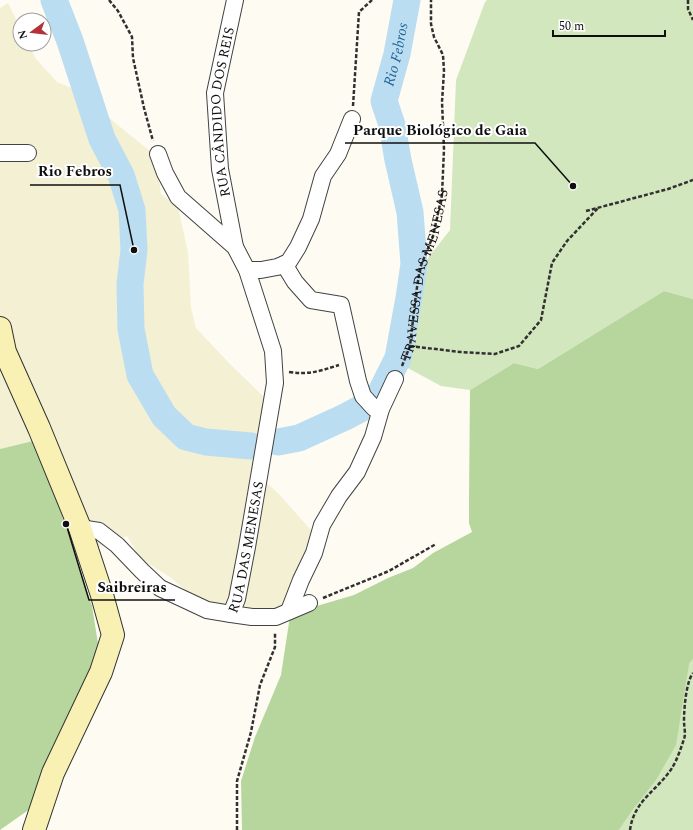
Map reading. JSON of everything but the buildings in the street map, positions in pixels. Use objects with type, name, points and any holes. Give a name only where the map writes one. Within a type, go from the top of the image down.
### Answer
[{"type":"street","name":"RUA CÂNDIDO DOS REIS","points":[[235,0],[215,93],[220,169],[235,247],[247,270]]},
{"type":"street","points":[[247,270],[261,270],[288,263],[298,247],[311,219],[323,176],[338,154],[352,119]]},
{"type":"street","points":[[0,154],[28,154]]},
{"type":"street","name":"RUA CÂNDIDO DOS REIS","points":[[158,154],[165,173],[178,197],[235,247]]},
{"type":"street","points":[[284,264],[295,282],[310,300],[340,305],[353,360],[373,404]]},
{"type":"street","name":"RUA DAS MENESAS","points":[[80,528],[99,531],[117,545],[142,572],[160,588],[207,610],[231,614],[237,598],[247,547],[275,383],[273,351],[247,270]]},
{"type":"street","points":[[0,328],[5,352],[40,428],[80,528],[102,595],[113,635],[101,672],[53,773],[34,830]]},
{"type":"street","name":"TRAVESSA DAS MENESAS","points":[[282,614],[314,553],[322,525],[339,496],[357,472],[373,437],[373,404],[386,395],[395,379]]},
{"type":"street","points":[[231,614],[252,617],[282,614],[309,603]]},
{"type":"path","points":[[109,0],[118,11],[132,37],[133,58],[142,101],[158,154]]},
{"type":"path","points":[[352,119],[359,12],[372,0]]},
{"type":"path","name":"TRAVESSA DAS MENESAS","points":[[395,379],[405,362],[410,346],[420,268],[433,236],[442,195],[444,149],[442,102],[444,71],[443,55],[434,37],[431,24],[431,0]]},
{"type":"path","points":[[688,0],[688,9],[693,20]]},
{"type":"path","points":[[586,211],[668,189],[693,180]]},
{"type":"path","points":[[410,346],[460,352],[495,354],[519,346],[541,320],[552,263],[567,241],[598,208]]},
{"type":"path","points":[[273,351],[290,372],[306,374],[317,372],[353,360]]},
{"type":"path","points":[[309,603],[389,571],[436,544]]},
{"type":"path","points":[[237,830],[237,781],[251,732],[260,685],[275,647],[282,614]]},
{"type":"path","points":[[630,830],[631,824],[641,802],[661,782],[673,767],[685,738],[684,721],[686,704],[690,677],[693,673]]},
{"type":"shaded area","points":[[8,3],[12,12],[12,52],[32,52],[36,59],[57,82],[84,93],[114,122],[155,155],[161,194],[178,207],[188,253],[191,308],[196,328],[265,398],[253,471],[279,494],[317,537],[306,578],[301,611],[274,611],[233,605],[211,604],[190,594],[170,577],[141,559],[127,536],[75,556],[37,440],[0,449],[0,8]]},
{"type":"green space","points":[[487,0],[693,0],[693,299],[664,291],[538,369],[514,363],[470,390],[441,386],[406,367],[416,339],[418,296],[422,274],[428,258],[450,230],[456,80]]},
{"type":"green space","points":[[664,291],[693,299],[693,659],[689,664],[676,745],[656,780],[619,830],[242,830],[241,781],[255,737],[281,675],[290,616],[310,608],[354,595],[388,578],[413,568],[433,553],[472,532],[469,523],[470,390],[514,363],[538,369]]},
{"type":"green space","points":[[37,440],[92,606],[100,656],[37,804],[0,830],[0,449]]},
{"type":"green space","points":[[693,659],[693,830],[619,830],[634,808],[689,664]]},
{"type":"waterway","name":"Rio Febros","points":[[54,0],[70,41],[102,139],[121,175],[132,210],[134,250],[130,284],[131,329],[140,375],[164,416],[186,437],[206,442],[251,446]]},
{"type":"waterway","name":"Rio Febros","points":[[278,442],[299,438],[345,417],[377,400],[398,358],[414,264],[410,212],[398,160],[392,125],[384,101],[397,54],[407,0]]},
{"type":"place","name":"Parque Biológico de Gaia","points":[[573,186]]},
{"type":"place","name":"Rio Febros","points":[[134,250]]},
{"type":"place","name":"Saibreiras","points":[[66,524]]}]
